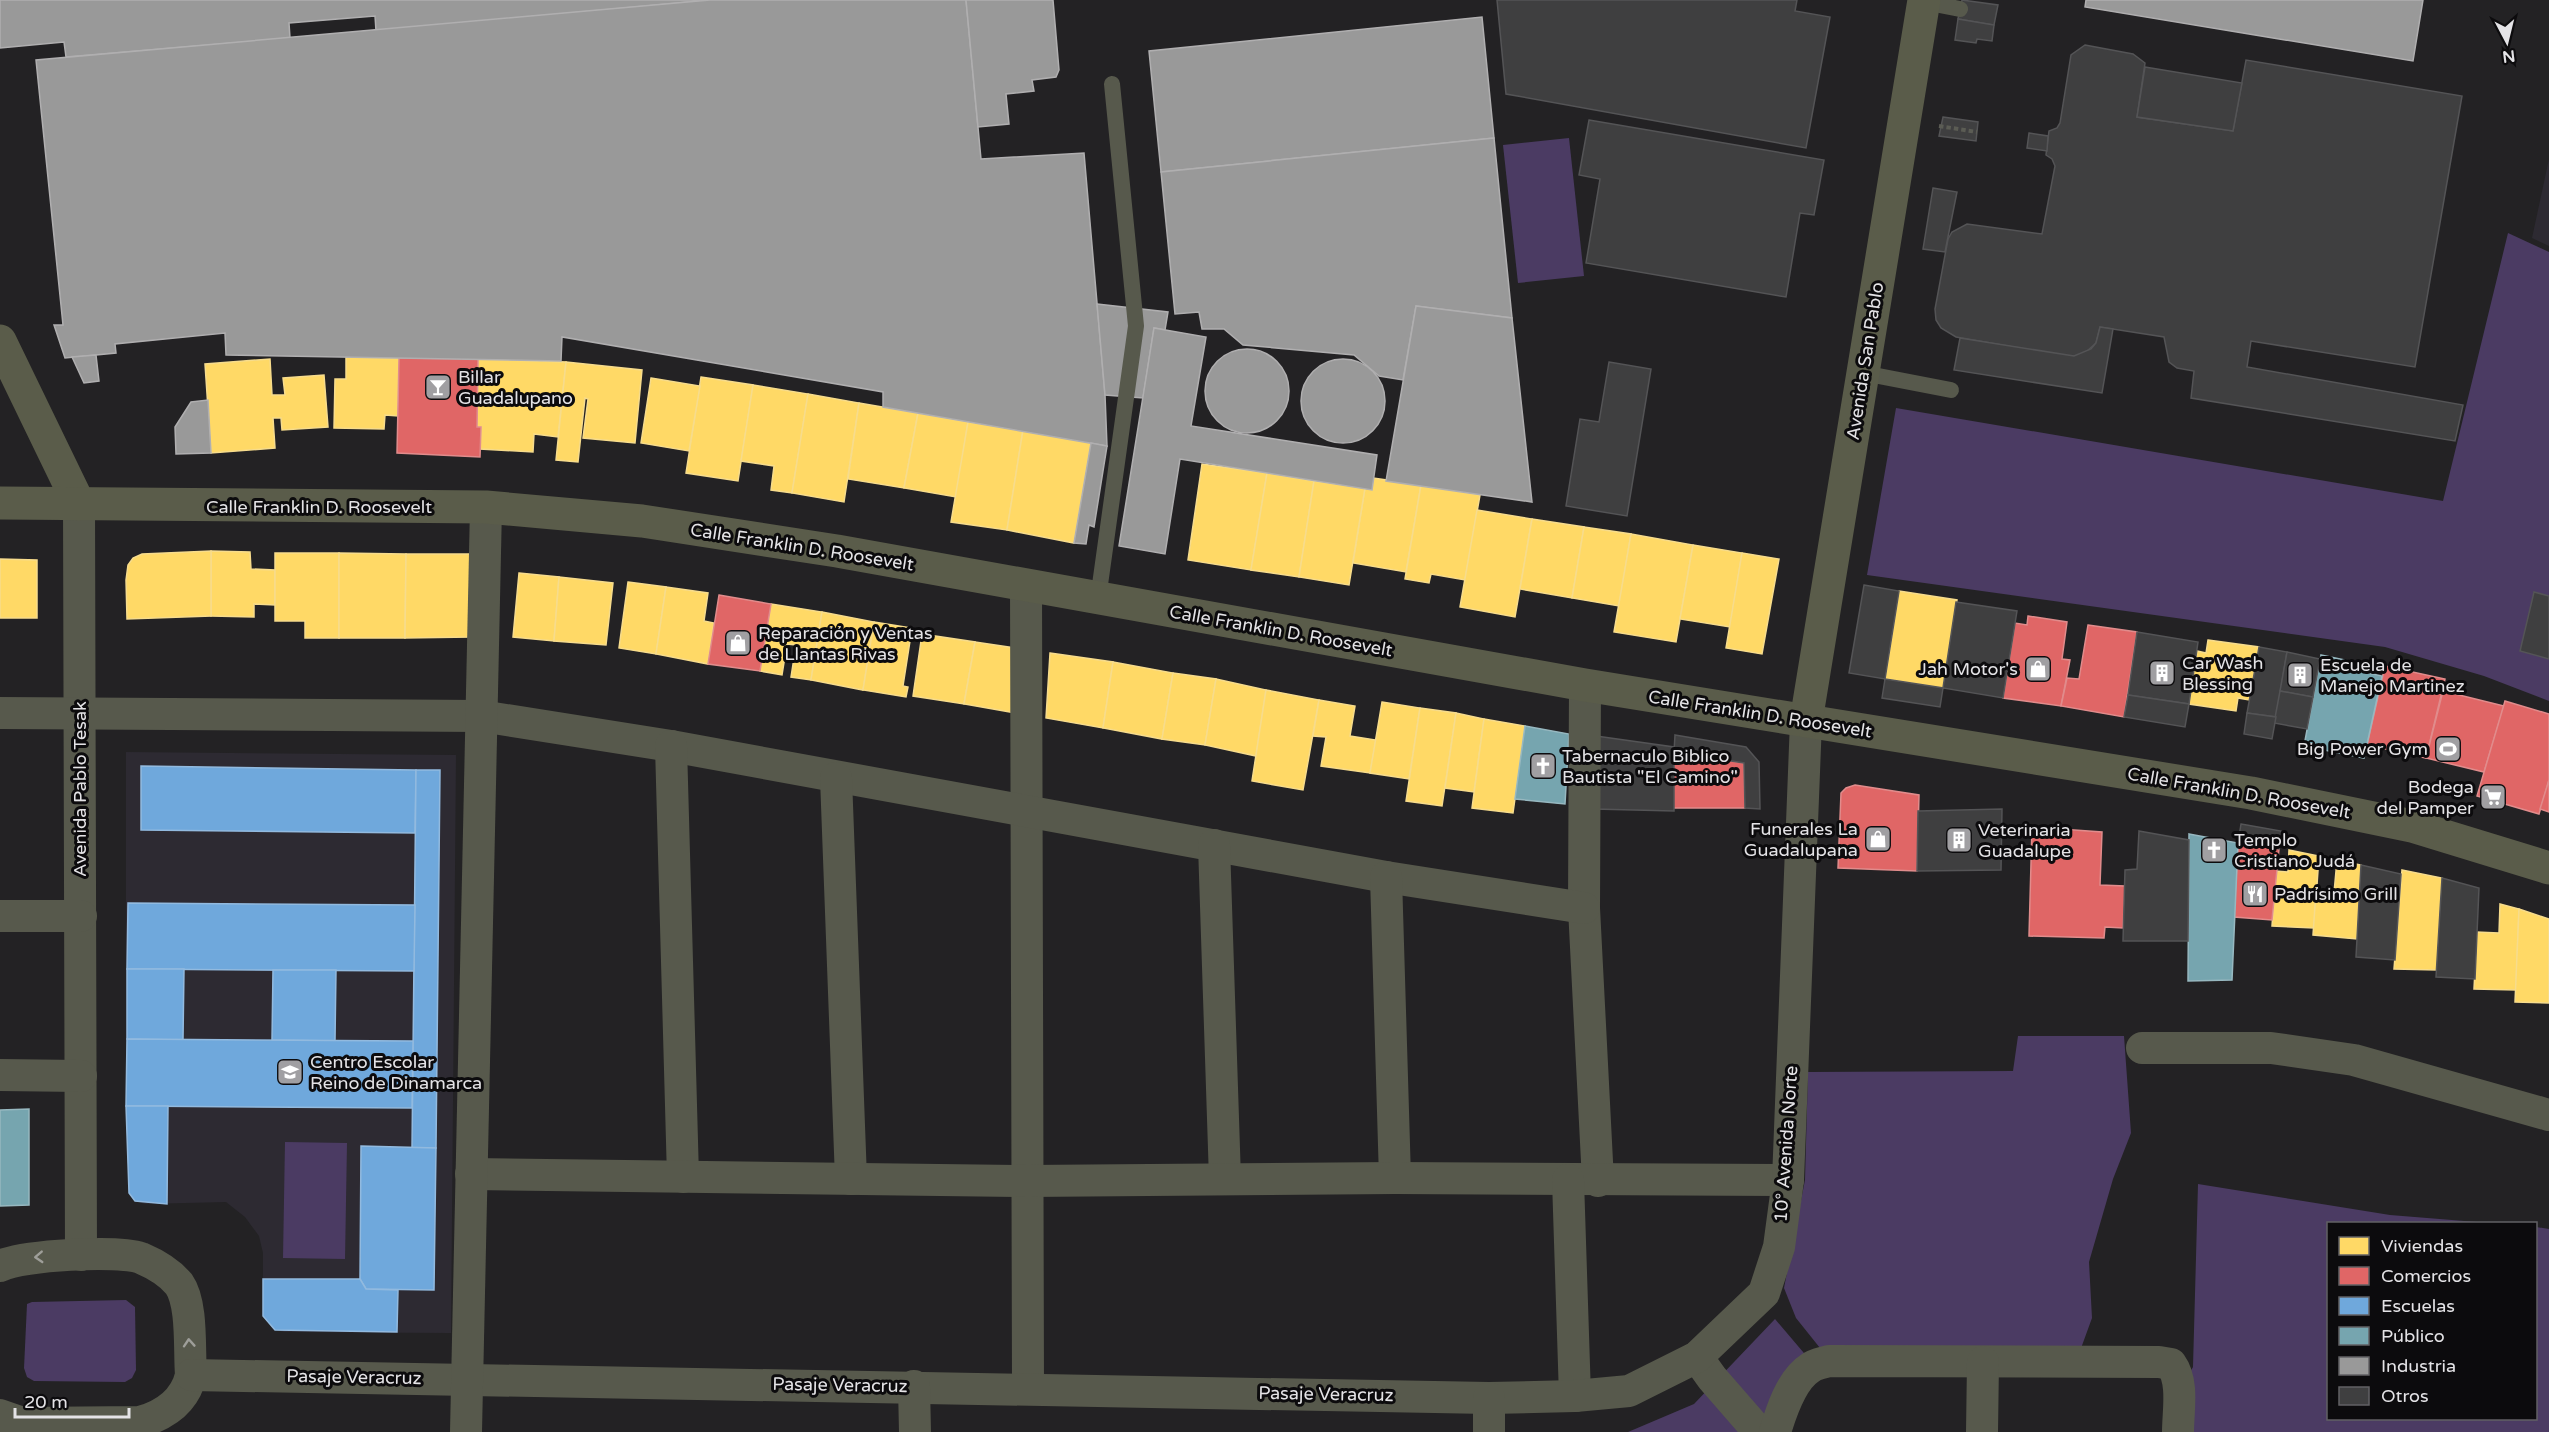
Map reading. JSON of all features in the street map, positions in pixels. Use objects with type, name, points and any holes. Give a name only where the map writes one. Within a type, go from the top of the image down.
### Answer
[{"type":"main road","name":"Avenida San Pablo","points":[[1806,721],[1924,1]]},
{"type":"main road","name":"Avenida Pablo Tesak","points":[[0,340],[79,504]]},
{"type":"main road","name":"Calle Franklin D. Roosevelt","points":[[0,503],[269,508],[486,507],[642,521],[837,551],[1585,685],[2262,795],[2412,826],[2549,868]]},
{"type":"street","name":"Avenida Pablo Tesak","points":[[79,504],[81,1255]]},
{"type":"street","points":[[466,1432],[486,507]]},
{"type":"street","points":[[1026,586],[1028,1389]]},
{"type":"street","points":[[1575,1396],[1583,1180],[1585,685]]},
{"type":"street","points":[[0,713],[481,716],[671,746],[1386,877],[1584,908]]},
{"type":"street","name":"10° Avenida Norte","points":[[1489,1398],[1575,1396],[1629,1391],[1697,1357],[1726,1332],[1764,1293],[1779,1247],[1788,1180],[1806,721]]},
{"type":"street","points":[[671,746],[683,1177]]},
{"type":"street","points":[[837,778],[851,1179]]},
{"type":"street","points":[[1214,844],[1225,1179]]},
{"type":"street","points":[[1386,877],[1395,1178]]},
{"type":"street","points":[[0,916],[81,916]]},
{"type":"street","points":[[2142,1048],[2271,1048],[2342,1059],[2427,1079],[2549,1115]]},
{"type":"street","points":[[0,1076],[81,1076]]},
{"type":"street","points":[[471,1174],[1027,1181],[1395,1178],[1788,1180]]},
{"type":"street","points":[[0,1266],[29,1257],[81,1255],[139,1257],[166,1271],[179,1285],[186,1301],[191,1375],[189,1386],[174,1405],[157,1417],[140,1422],[23,1423],[0,1414]]},
{"type":"street","points":[[1697,1357],[1712,1378],[1759,1432]]},
{"type":"street","points":[[1775,1432],[1780,1414],[1796,1382],[1810,1368],[1828,1361],[2159,1362],[2171,1365],[2177,1372],[2178,1432]]},
{"type":"street","points":[[1982,1432],[1983,1362]]},
{"type":"street","name":"Pasaje Veracruz","points":[[191,1375],[914,1386],[1489,1398]]},
{"type":"street","points":[[914,1386],[915,1432]]},
{"type":"street","points":[[1489,1398],[1489,1432]]},
{"type":"lane","points":[[1924,1],[1960,9]]},
{"type":"lane","points":[[1098,599],[1136,326],[1112,84]]},
{"type":"lane","points":[[1863,373],[1951,390]]},
{"type":"path","points":[[1930,125],[1977,132]]},
{"type":"shaded area","points":[[1569,138],[1584,276],[1518,283],[1503,145]]},
{"type":"shaded area","points":[[2549,159],[2549,246],[2532,238]]},
{"type":"shaded area","points":[[2508,233],[2549,252],[2549,701],[2484,676],[2385,647],[1867,575],[1896,408],[2443,501]]},
{"type":"shaded area","name":"Centro Escolar Reino de Dinamarca","points":[[126,752],[456,755],[451,1333],[284,1332],[273,1329],[263,1316],[263,1253],[259,1236],[245,1217],[226,1202],[145,1204],[135,1201],[129,1193],[126,1106]]},
{"type":"shaded area","points":[[2018,1036],[2124,1036],[2131,1133],[2113,1179],[2089,1262],[2092,1318],[2080,1351],[1824,1353],[1796,1318],[1784,1288],[1805,1180],[1808,1072],[2013,1071]]},
{"type":"shaded area","points":[[285,1142],[347,1143],[345,1259],[283,1258]]},
{"type":"shaded area","points":[[2198,1184],[2390,1215],[2477,1222],[2327,1222],[2327,1420],[2537,1420],[2537,1227],[2549,1229],[2549,1432],[2182,1432],[2182,1386],[2193,1367]]},
{"type":"shaded area","points":[[126,1300],[135,1307],[136,1370],[132,1378],[125,1382],[34,1381],[27,1377],[24,1368],[27,1304]]},
{"type":"shaded area","points":[[1775,1319],[1809,1359],[1750,1432],[1628,1432],[1694,1404]]},
{"type":"building: Viviendas","points":[[346,357],[399,358],[398,416],[385,415],[384,429],[334,428],[335,379],[346,379]]},
{"type":"building: Viviendas","points":[[270,359],[272,395],[285,395],[283,378],[324,375],[328,427],[282,430],[281,418],[273,418],[275,448],[211,453],[205,364]]},
{"type":"building: Viviendas","points":[[478,359],[566,362],[558,437],[534,434],[533,452],[480,449],[481,427],[477,427]]},
{"type":"building: Viviendas","points":[[566,362],[642,370],[635,443],[583,438],[588,399],[585,398],[578,462],[556,460]]},
{"type":"building: Viviendas","points":[[701,377],[753,385],[738,481],[686,473]]},
{"type":"building: Viviendas","points":[[651,378],[700,386],[689,451],[641,443]]},
{"type":"building: Viviendas","points":[[753,385],[808,394],[792,493],[771,490],[774,466],[741,461]]},
{"type":"building: Viviendas","points":[[808,394],[859,403],[844,502],[792,493]]},
{"type":"building: Viviendas","points":[[859,403],[918,413],[904,488],[848,479]]},
{"type":"building: Viviendas","points":[[918,413],[968,422],[956,497],[904,488]]},
{"type":"building: Viviendas","points":[[968,422],[1023,430],[1007,530],[951,522]]},
{"type":"building: Viviendas","points":[[1023,430],[1091,443],[1074,543],[1007,530]]},
{"type":"building: Viviendas","points":[[1202,464],[1267,473],[1251,570],[1188,560]]},
{"type":"building: Viviendas","points":[[1267,473],[1314,481],[1299,577],[1251,570]]},
{"type":"building: Viviendas","points":[[1373,478],[1421,485],[1406,572],[1353,563],[1365,488],[1372,490]]},
{"type":"building: Viviendas","points":[[1314,481],[1365,488],[1349,585],[1299,577]]},
{"type":"building: Viviendas","points":[[1421,485],[1480,495],[1465,580],[1431,574],[1429,583],[1405,579]]},
{"type":"building: Viviendas","points":[[1477,510],[1532,519],[1515,617],[1460,607]]},
{"type":"building: Viviendas","points":[[1532,519],[1584,527],[1572,598],[1520,589]]},
{"type":"building: Viviendas","points":[[1584,527],[1631,534],[1619,606],[1572,598]]},
{"type":"building: Viviendas","points":[[1631,534],[1693,545],[1676,642],[1614,632]]},
{"type":"building: Viviendas","points":[[1693,545],[1742,553],[1730,627],[1680,619]]},
{"type":"building: Viviendas","points":[[211,551],[250,552],[251,569],[275,570],[275,605],[254,604],[254,617],[211,616]]},
{"type":"building: Viviendas","points":[[211,551],[211,616],[127,619],[126,580],[128,565],[133,558],[142,554]]},
{"type":"building: Viviendas","points":[[275,553],[339,553],[339,638],[305,638],[305,621],[275,621]]},
{"type":"building: Viviendas","points":[[339,553],[406,554],[405,638],[339,638]]},
{"type":"building: Viviendas","points":[[1742,553],[1779,559],[1762,654],[1726,648]]},
{"type":"building: Viviendas","points":[[406,554],[470,554],[471,637],[405,638]]},
{"type":"building: Viviendas","points":[[0,559],[37,560],[37,618],[0,618]]},
{"type":"building: Viviendas","points":[[519,573],[559,577],[554,641],[513,637]]},
{"type":"building: Viviendas","points":[[559,577],[613,583],[606,645],[554,641]]},
{"type":"building: Viviendas","points":[[628,582],[666,587],[656,654],[619,648]]},
{"type":"building: Viviendas","points":[[666,587],[708,593],[704,621],[714,623],[708,664],[656,654]]},
{"type":"building: Viviendas","points":[[1899,591],[1957,600],[1943,688],[1885,679]]},
{"type":"building: Viviendas","points":[[771,604],[822,612],[811,680],[791,677],[796,645],[787,644],[782,675],[760,671]]},
{"type":"building: Viviendas","points":[[822,612],[874,622],[863,690],[811,680]]},
{"type":"building: Viviendas","points":[[874,622],[912,628],[903,686],[908,687],[906,697],[863,690]]},
{"type":"building: Viviendas","points":[[922,634],[975,642],[964,704],[913,696]]},
{"type":"building: Viviendas","points":[[2208,640],[2259,647],[2249,700],[2238,698],[2236,711],[2189,704],[2197,651],[2206,653]]},
{"type":"building: Viviendas","points":[[975,642],[1015,648],[1016,713],[964,704]]},
{"type":"building: Viviendas","points":[[1050,653],[1113,662],[1103,728],[1046,718]]},
{"type":"building: Viviendas","points":[[1113,662],[1173,673],[1162,739],[1103,728]]},
{"type":"building: Viviendas","points":[[1173,673],[1216,679],[1205,745],[1162,739]]},
{"type":"building: Viviendas","points":[[1216,679],[1266,690],[1256,756],[1205,745]]},
{"type":"building: Viviendas","points":[[1266,690],[1319,700],[1303,790],[1252,781]]},
{"type":"building: Viviendas","points":[[1319,700],[1355,706],[1350,736],[1376,740],[1370,773],[1321,766],[1326,737],[1313,736]]},
{"type":"building: Viviendas","points":[[1382,702],[1420,708],[1409,779],[1370,773]]},
{"type":"building: Viviendas","points":[[1420,708],[1456,713],[1442,806],[1406,801]]},
{"type":"building: Viviendas","points":[[1456,713],[1484,719],[1474,792],[1445,788]]},
{"type":"building: Viviendas","points":[[1484,719],[1525,726],[1513,813],[1472,808]]},
{"type":"building: Viviendas","points":[[2289,850],[2319,856],[2314,928],[2272,926],[2276,871],[2288,872]]},
{"type":"building: Viviendas","points":[[2337,860],[2361,865],[2357,939],[2313,935],[2316,891],[2334,893]]},
{"type":"building: Viviendas","points":[[2402,870],[2442,878],[2437,970],[2394,969]]},
{"type":"building: Viviendas","points":[[2500,904],[2519,909],[2516,990],[2474,989],[2477,932],[2499,933]]},
{"type":"building: Viviendas","points":[[2519,909],[2549,919],[2549,1003],[2515,1002]]},
{"type":"building: Comercios","name":"Billar Guadalupano","points":[[399,358],[478,359],[477,427],[481,427],[480,457],[397,453]]},
{"type":"building: Comercios","name":"Reparación y Ventas de Llantas Rivas","points":[[719,595],[771,604],[760,671],[708,664]]},
{"type":"building: Comercios","name":"Jah Motor's","points":[[2028,616],[2067,622],[2062,659],[2070,660],[2061,706],[2003,698],[2015,623],[2027,625]]},
{"type":"building: Comercios","points":[[2088,625],[2137,632],[2124,717],[2061,706],[2067,678],[2079,679]]},
{"type":"building: Comercios","points":[[2385,666],[2445,679],[2426,758],[2367,745]]},
{"type":"building: Comercios","points":[[2443,691],[2504,706],[2484,772],[2426,758]]},
{"type":"building: Comercios","points":[[2505,701],[2549,714],[2549,780],[2539,814],[2477,796]]},
{"type":"building: Comercios","points":[[1674,752],[1744,763],[1745,808],[1673,808]]},
{"type":"building: Comercios","points":[[2549,780],[2549,812],[2540,809]]},
{"type":"building: Comercios","name":"Funerales La Guadalupana","points":[[1855,785],[1919,795],[1917,871],[1838,868],[1841,793],[1846,788]]},
{"type":"building: Comercios","points":[[2032,827],[2102,832],[2100,885],[2125,886],[2123,928],[2105,927],[2104,938],[2029,936]]},
{"type":"building: Comercios","name":"Padrísimo Grill","points":[[2238,843],[2279,849],[2272,920],[2234,917]]},
{"type":"building: Escuelas","points":[[141,766],[416,770],[415,833],[141,830]]},
{"type":"building: Escuelas","points":[[416,770],[440,770],[436,1148],[412,1148]]},
{"type":"building: Escuelas","points":[[128,903],[415,905],[414,971],[127,969]]},
{"type":"building: Escuelas","points":[[127,969],[184,969],[183,1040],[127,1039]]},
{"type":"building: Escuelas","points":[[273,970],[336,970],[335,1041],[272,1040]]},
{"type":"building: Escuelas","points":[[127,1039],[413,1041],[412,1108],[126,1106]]},
{"type":"building: Escuelas","points":[[126,1106],[168,1106],[167,1204],[135,1201],[129,1193]]},
{"type":"building: Escuelas","points":[[361,1146],[436,1148],[434,1290],[366,1289],[360,1279]]},
{"type":"building: Escuelas","points":[[263,1279],[360,1279],[366,1289],[398,1290],[397,1332],[275,1330],[263,1316]]},
{"type":"building: Público","points":[[2321,655],[2350,661],[2349,669],[2382,676],[2364,758],[2304,746]]},
{"type":"building: Público","name":"Tabernaculo Biblico Bautista \"El Camino\"","points":[[1525,726],[1569,734],[1565,804],[1515,799]]},
{"type":"building: Público","points":[[2189,834],[2238,843],[2232,980],[2188,981]]},
{"type":"building: Público","points":[[29,1109],[29,1205],[0,1206],[0,1110]]},
{"type":"building: Industria","points":[[0,0],[710,0],[376,31],[375,16],[289,23],[290,38],[66,57],[64,42],[0,48]]},
{"type":"building: Industria","points":[[710,0],[966,0],[981,159],[1084,153],[1105,395],[1107,446],[883,407],[883,392],[562,337],[561,361],[226,355],[225,333],[115,344],[116,353],[65,358],[54,325],[63,325],[36,60]]},
{"type":"building: Industria","points":[[966,0],[1053,0],[1059,70],[1056,77],[1032,80],[1034,91],[1006,94],[1009,124],[978,127]]},
{"type":"building: Industria","points":[[2086,0],[2423,0],[2413,61],[2085,7]]},
{"type":"building: Industria","points":[[1482,17],[1494,138],[1161,172],[1149,51]]},
{"type":"building: Industria","points":[[1494,138],[1512,318],[1416,306],[1403,380],[1379,376],[1354,355],[1243,345],[1224,329],[1202,329],[1199,312],[1175,314],[1161,172]]},
{"type":"building: Industria","points":[[1097,304],[1168,312],[1165,330],[1154,328],[1143,398],[1105,395]]},
{"type":"building: Industria","points":[[1416,306],[1512,318],[1532,502],[1386,481]]},
{"type":"building: Industria","points":[[1154,328],[1206,337],[1191,426],[1377,455],[1372,490],[1180,459],[1165,554],[1119,546]]},
{"type":"building: Industria","points":[[1247,349],[1263,352],[1277,361],[1286,375],[1289,391],[1286,407],[1277,421],[1263,430],[1247,433],[1231,430],[1217,421],[1208,407],[1205,391],[1208,375],[1217,361],[1231,352]]},
{"type":"building: Industria","points":[[96,355],[99,381],[84,383],[72,357]]},
{"type":"building: Industria","points":[[1343,359],[1359,362],[1373,371],[1382,385],[1385,401],[1382,417],[1373,431],[1359,440],[1343,443],[1327,440],[1313,431],[1304,417],[1301,401],[1304,385],[1313,371],[1327,362]]},
{"type":"building: Industria","points":[[208,400],[211,453],[176,454],[175,427],[191,402]]},
{"type":"building: Industria","points":[[1091,443],[1107,446],[1094,527],[1089,525],[1086,544],[1074,543]]},
{"type":"building: Otros","points":[[1497,0],[1797,0],[1795,11],[1830,17],[1806,148],[1506,94]]},
{"type":"building: Otros","points":[[1962,0],[1998,5],[1994,25],[1958,19]]},
{"type":"building: Otros","points":[[1958,19],[1994,25],[1992,41],[1977,39],[1976,43],[1955,40]]},
{"type":"building: Otros","points":[[2085,45],[2133,54],[2145,63],[2137,117],[2233,131],[2246,60],[2462,96],[2415,367],[2251,341],[2247,367],[2463,405],[2455,441],[2191,398],[2194,371],[2177,368],[2169,362],[2164,337],[2100,327],[2096,343],[2086,352],[2080,356],[2065,356],[1956,337],[1941,328],[1936,320],[1935,309],[1948,239],[1952,232],[1967,224],[2042,234],[2055,166],[2052,159],[2046,155],[2049,131],[2057,128],[2060,123],[2071,55]]},
{"type":"building: Otros","points":[[2145,67],[2242,83],[2233,131],[2137,117]]},
{"type":"building: Otros","points":[[1943,117],[1978,122],[1976,141],[1939,136]]},
{"type":"building: Otros","points":[[1589,120],[1824,160],[1814,215],[1800,213],[1786,297],[1586,263],[1600,179],[1579,175]]},
{"type":"building: Otros","points":[[2029,133],[2048,136],[2047,151],[2027,148]]},
{"type":"building: Otros","points":[[1933,188],[1957,192],[1945,252],[1923,249]]},
{"type":"building: Otros","points":[[2100,327],[2113,329],[2102,393],[1954,370],[1960,338],[2074,356],[2091,349],[2096,343]]},
{"type":"building: Otros","points":[[1609,362],[1651,369],[1627,516],[1566,506],[1580,419],[1599,422]]},
{"type":"building: Otros","points":[[1864,585],[1899,591],[1885,679],[1849,673]]},
{"type":"building: Otros","points":[[2534,592],[2549,596],[2549,659],[2520,651]]},
{"type":"building: Otros","points":[[1956,602],[2017,611],[2003,698],[1943,688]]},
{"type":"building: Otros","name":"Car Wash Blessing","points":[[2137,632],[2198,642],[2189,704],[2128,695]]},
{"type":"building: Otros","points":[[2259,647],[2287,652],[2276,717],[2247,713]]},
{"type":"building: Otros","name":"Escuela de Manejo Martinez","points":[[2287,652],[2320,659],[2313,697],[2280,691]]},
{"type":"building: Otros","points":[[1885,679],[1943,688],[1940,707],[1882,698]]},
{"type":"building: Otros","points":[[2280,691],[2313,697],[2307,729],[2274,723]]},
{"type":"building: Otros","points":[[2128,695],[2189,704],[2185,727],[2124,717]]},
{"type":"building: Otros","points":[[2247,713],[2276,717],[2272,739],[2244,734]]},
{"type":"building: Otros","points":[[1675,735],[1746,747],[1759,762],[1760,809],[1745,808],[1744,763],[1674,752]]},
{"type":"building: Otros","points":[[1596,736],[1674,747],[1674,811],[1594,809]]},
{"type":"building: Otros","name":"Veterinaria Guadalupe","points":[[2002,809],[2001,870],[1917,871],[1918,811]]},
{"type":"building: Otros","points":[[2241,824],[2281,831],[2279,849],[2238,843]]},
{"type":"building: Otros","points":[[2139,831],[2189,840],[2188,941],[2123,941],[2125,870],[2137,869]]},
{"type":"building: Otros","points":[[2361,865],[2401,874],[2395,960],[2356,957]]},
{"type":"building: Otros","points":[[2442,878],[2479,888],[2475,979],[2436,977]]},
{"type":"place","name":"Billar Guadalupano","points":[[438,387]]},
{"type":"place","name":"Reparación y Ventas de Llantas Rivas","points":[[738,643]]},
{"type":"place","name":"Jah Motor's","points":[[2038,669]]},
{"type":"place","name":"Car Wash Blessing","points":[[2162,673]]},
{"type":"place","name":"Escuela de Manejo Martinez","points":[[2300,675]]},
{"type":"place","name":"Big Power Gym","points":[[2448,749]]},
{"type":"place","name":"Tabernaculo Biblico Bautista \"El Camino\"","points":[[1543,766]]},
{"type":"place","name":"Bodega del Pamper","points":[[2493,797]]},
{"type":"place","name":"Funerales La Guadalupana","points":[[1878,839]]},
{"type":"place","name":"Veterinaria Guadalupe","points":[[1959,840]]},
{"type":"place","name":"Templo Cristiano Judá","points":[[2214,850]]},
{"type":"place","name":"Padrísimo Grill","points":[[2255,894]]},
{"type":"place","name":"Centro Escolar Reino de Dinamarca","points":[[290,1072]]}]
